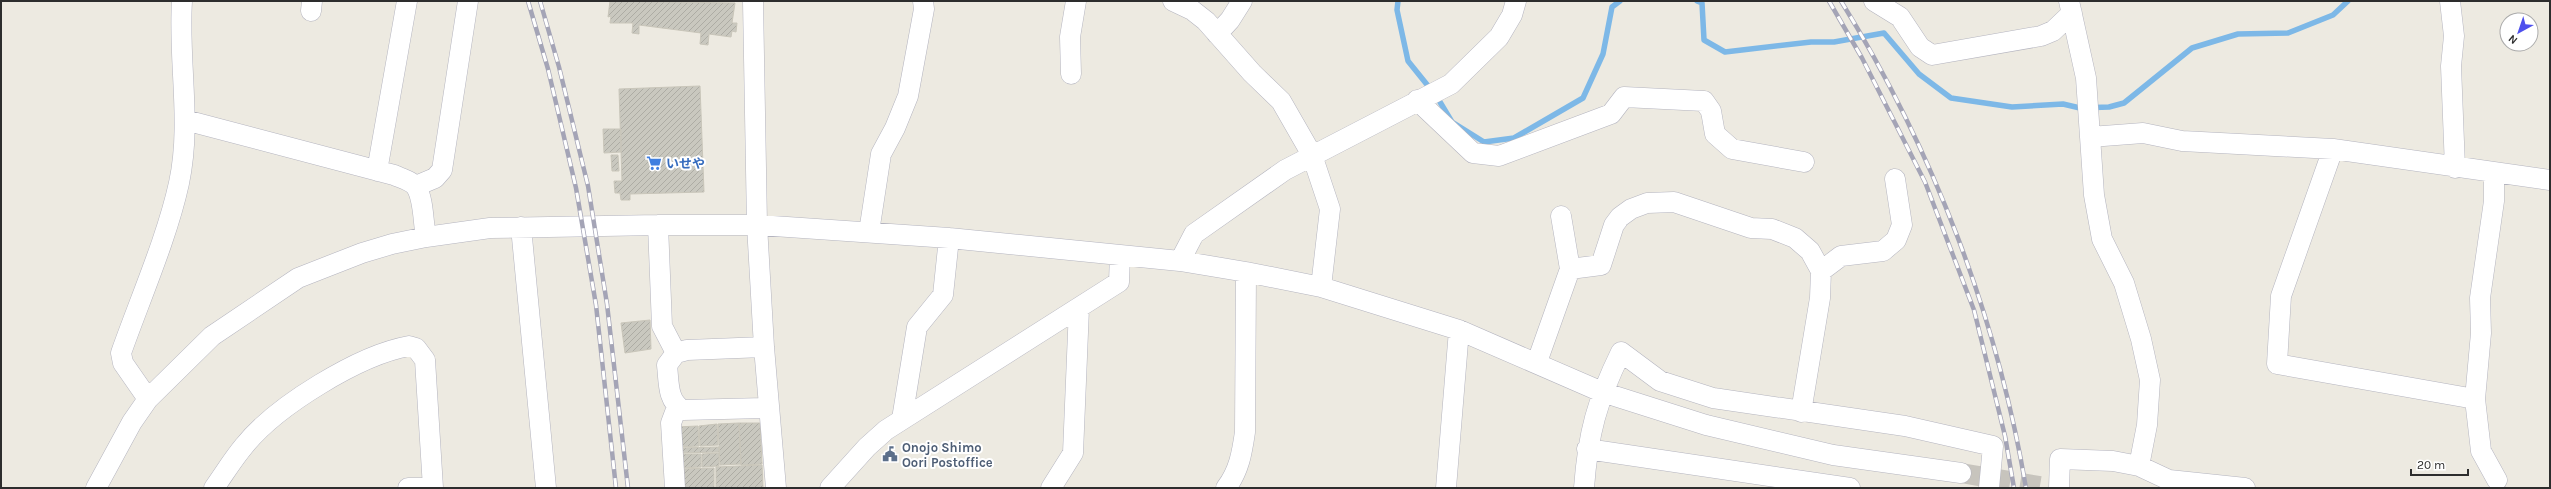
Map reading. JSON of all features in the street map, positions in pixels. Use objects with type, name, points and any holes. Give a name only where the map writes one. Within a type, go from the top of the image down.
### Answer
[{"type":"street","points":[[148,399],[123,363],[121,353],[179,182],[185,120],[180,28],[182,1]]},
{"type":"street","points":[[377,171],[407,1]]},
{"type":"street","points":[[416,186],[435,178],[442,170],[468,1]]},
{"type":"street","points":[[753,1],[757,225],[764,347],[776,488]]},
{"type":"street","points":[[869,232],[881,154],[895,128],[908,96],[924,8],[923,1]]},
{"type":"street","points":[[1071,74],[1070,37],[1076,1]]},
{"type":"street","points":[[1217,34],[1230,20],[1242,1]]},
{"type":"street","points":[[1180,261],[1194,234],[1285,170],[1451,84],[1499,37],[1516,1]]},
{"type":"street","points":[[1874,1],[1900,17],[1920,47],[1932,56],[2041,36],[2053,31],[2070,7]]},
{"type":"street","points":[[2450,1],[2454,36],[2451,66],[2455,168]]},
{"type":"street","points":[[1180,3],[1206,21],[1282,102],[1312,155],[1330,209],[1321,287]]},
{"type":"street","points":[[2070,7],[2086,78],[2094,195],[2102,239],[2124,284],[2141,339],[2150,380],[2147,425],[2139,466]]},
{"type":"street","points":[[1418,100],[1473,153],[1499,156],[1610,114],[1624,97],[1704,101],[1711,111],[1715,134],[1732,149],[1804,162]]},
{"type":"street","points":[[185,120],[394,175],[416,186],[420,196],[426,238]]},
{"type":"street","points":[[2090,137],[2143,134],[2182,141],[2333,149],[2455,168],[2550,180]]},
{"type":"street","points":[[2333,149],[2282,296],[2277,364],[2475,399]]},
{"type":"street","points":[[2493,485],[2481,451],[2475,399],[2481,333],[2480,298],[2494,201],[2494,173]]},
{"type":"street","points":[[1821,271],[1841,256],[1883,251],[1896,240],[1902,225],[1895,180]]},
{"type":"street","points":[[1570,269],[1601,265],[1614,225],[1620,217],[1631,209],[1647,203],[1674,202],[1751,228],[1772,229],[1795,238],[1810,251],[1821,271],[1820,298],[1801,412]]},
{"type":"street","points":[[1537,362],[1570,269],[1562,216]]},
{"type":"street","points":[[658,225],[662,326],[676,353]]},
{"type":"street","points":[[96,488],[132,422],[148,399],[212,336],[298,278],[362,253],[392,244],[490,228],[658,225],[757,225],[949,238],[1180,261],[1246,272],[1321,287],[1459,330],[1537,362],[1602,392],[1706,425],[1833,455],[1961,473]]},
{"type":"street","points":[[521,227],[546,488]]},
{"type":"street","points":[[902,419],[917,327],[943,295],[949,238]]},
{"type":"street","points":[[830,488],[867,447],[902,419],[1119,282],[1120,255]]},
{"type":"street","points":[[1226,488],[1234,476],[1245,432],[1246,272]]},
{"type":"street","points":[[1052,488],[1073,453],[1079,308]]},
{"type":"street","points":[[1446,488],[1459,330]]},
{"type":"street","points":[[214,488],[245,445],[281,411],[345,370],[409,346],[416,348],[425,360],[433,488],[408,488]]},
{"type":"street","points":[[764,347],[687,350],[676,353],[667,365],[671,397],[677,407],[692,411],[769,408]]},
{"type":"street","points":[[1584,488],[1587,449],[1602,392],[1621,352],[1660,381],[1713,398],[1905,426],[1993,446],[1989,488]]},
{"type":"street","points":[[676,488],[671,423],[677,407]]},
{"type":"street","points":[[1587,449],[1850,488]]},
{"type":"street","points":[[2059,488],[2060,459],[2088,459],[2139,466],[2169,480],[2245,488]]},
{"type":"building","points":[[610,1],[735,3],[732,23],[737,23],[736,32],[732,31],[731,37],[709,34],[708,45],[700,44],[701,33],[639,25],[639,34],[632,33],[633,23],[610,23],[611,16],[608,17]]},
{"type":"building","points":[[700,86],[704,192],[630,194],[630,200],[621,200],[620,193],[615,193],[614,181],[622,181],[619,89]]},
{"type":"building","points":[[603,129],[621,129],[621,152],[604,153]]},
{"type":"building","points":[[611,155],[618,155],[619,171],[612,171]]},
{"type":"building","points":[[650,320],[651,349],[625,353],[621,323]]},
{"type":"building","points":[[739,423],[741,464],[720,465],[718,424]]},
{"type":"building","points":[[739,423],[760,423],[762,464],[741,465]]},
{"type":"building","points":[[717,424],[718,445],[700,446],[699,426]]},
{"type":"building","points":[[698,426],[699,446],[678,447],[676,427]]},
{"type":"building","points":[[719,447],[719,452],[679,453],[678,448]]},
{"type":"building","points":[[719,453],[719,466],[702,467],[702,454]]},
{"type":"building","points":[[678,454],[701,454],[701,467],[679,468]]},
{"type":"building","points":[[762,465],[763,488],[716,488],[716,467]]},
{"type":"building","points":[[714,468],[714,488],[680,488],[679,469]]},
{"type":"waterway","points":[[1398,1],[1397,10],[1408,61],[1437,97],[1452,122],[1484,142],[1514,138],[1583,98],[1603,54],[1612,7],[1620,1]]},
{"type":"waterway","points":[[1697,1],[1702,3],[1704,40],[1725,52],[1811,42],[1834,42],[1884,33],[1919,74],[1951,98],[2012,107],[2063,104],[2080,108],[2109,107],[2124,103],[2192,48],[2238,34],[2288,33],[2333,15],[2348,1]]},
{"type":"tunnel","points":[[1961,473],[2051,488]]},
{"type":"railway","points":[[528,1],[548,69],[576,188],[596,305],[616,488]]},
{"type":"railway","points":[[540,1],[559,67],[588,186],[607,304],[628,488]]},
{"type":"railway","points":[[1829,1],[1862,58],[1925,182],[1974,310],[2005,436],[2014,488]]},
{"type":"railway","points":[[1841,1],[1905,116],[1932,175],[1957,236],[1979,298],[1998,360],[2026,488]]},
{"type":"place","name":"いせや","points":[[654,163]]},
{"type":"place","name":"Onojo Shimo Oori Postoffice","points":[[890,454]]}]
